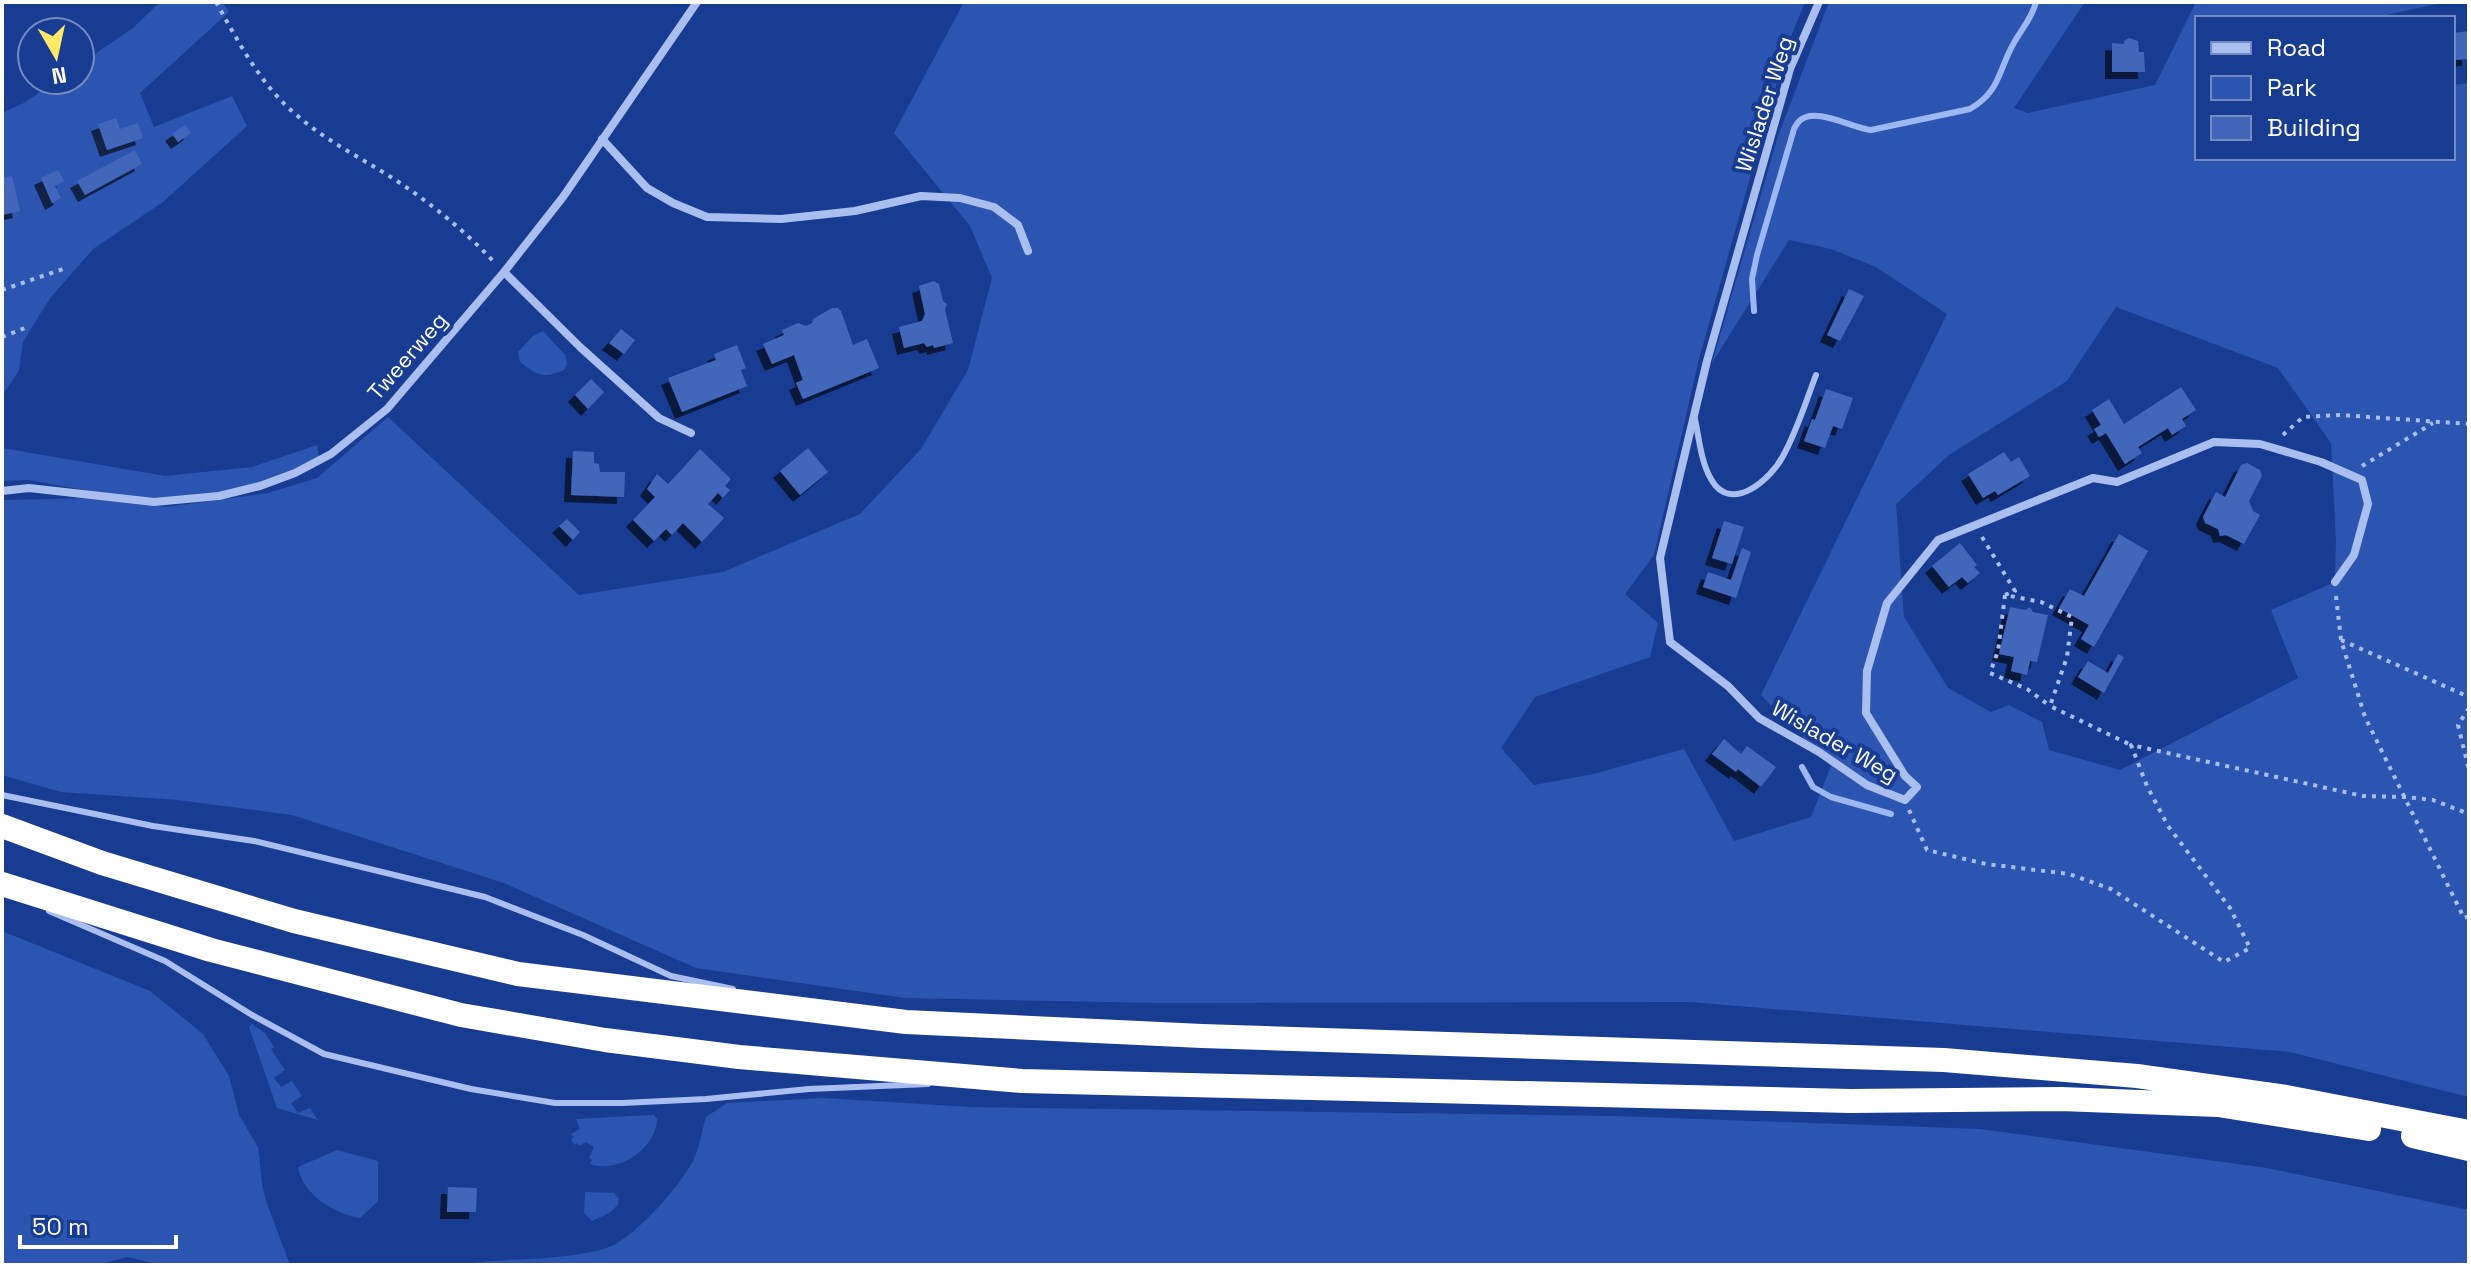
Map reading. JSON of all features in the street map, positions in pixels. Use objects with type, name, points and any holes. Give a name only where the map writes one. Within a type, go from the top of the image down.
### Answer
[{"type":"highway","points":[[2,826],[102,863],[294,921],[518,974],[906,1022],[1202,1036],[1944,1060],[2137,1076],[2286,1097],[2469,1132]]},
{"type":"highway","points":[[2,887],[211,950],[461,1015],[605,1040],[739,1057],[1022,1081],[1850,1101],[2061,1099],[2218,1105],[2400,1133],[2469,1149]]},
{"type":"street","name":"Tweerweg","points":[[2,491],[29,488],[154,502],[219,496],[295,473],[331,454],[387,409],[504,272],[563,197],[697,2]]},
{"type":"street","name":"Wislader Weg","points":[[1819,2],[1790,69],[1707,361],[1660,558],[1670,642],[1728,686],[1759,718],[1819,752],[1867,785],[1905,800],[1917,787],[1905,776],[1866,713],[1867,671],[1887,603],[1938,540],[2093,478],[2117,482],[2214,442],[2260,444],[2321,462],[2348,475]]},
{"type":"street","points":[[602,139],[647,188],[707,217],[781,219],[855,211],[921,196],[960,198],[994,207],[1018,225],[1028,251]]},
{"type":"street","points":[[504,272],[580,347],[659,418],[691,433]]},
{"type":"street","points":[[2335,582],[2354,555],[2368,504],[2362,480],[2348,475]]},
{"type":"lane","points":[[1694,415],[1711,482],[1725,492],[1738,494],[1754,489],[1768,478],[1783,456],[1816,375]]},
{"type":"lane","points":[[2,795],[153,826],[254,841],[485,897],[583,935],[671,976],[738,990]]},
{"type":"lane","points":[[2,887],[29,902]]},
{"type":"lane","points":[[43,908],[165,961],[252,1015],[324,1054],[471,1089],[555,1103],[622,1103],[809,1089],[931,1084]]},
{"type":"lane","points":[[767,996],[906,1022]]},
{"type":"lane","points":[[946,1084],[1022,1081]]},
{"type":"path","points":[[216,2],[265,84],[293,112],[335,145],[399,182],[466,232],[504,272]]},
{"type":"path","points":[[2,290],[66,268]]},
{"type":"path","points":[[2,337],[25,328]]},
{"type":"path","points":[[2273,448],[2280,437],[2303,417],[2341,415],[2469,424]]},
{"type":"path","points":[[2348,475],[2435,422]]},
{"type":"path","points":[[1975,525],[2015,591],[2005,595]]},
{"type":"path","points":[[2335,582],[2341,640],[2365,717],[2464,918],[2469,916]]},
{"type":"path","points":[[2005,595],[1998,651],[1990,673],[2027,689],[2050,706],[2131,745],[2363,796],[2433,800],[2469,814]]},
{"type":"path","points":[[2005,595],[2041,602],[2072,617],[2067,657],[2050,706]]},
{"type":"path","points":[[2341,640],[2469,697]]},
{"type":"path","points":[[2469,708],[2458,725],[2469,770]]},
{"type":"path","points":[[1905,800],[1927,850],[1986,864],[2069,874],[2111,889],[2224,962],[2250,948],[2230,908],[2168,826],[2147,786],[2131,745]]},
{"type":"green space","points":[[160,2],[222,2],[229,12],[140,93],[154,127],[232,96],[247,126],[163,202],[93,249],[40,314],[23,342],[19,370],[2,396],[2,113],[34,96],[96,96],[96,53],[133,28]]},
{"type":"green space","points":[[964,2],[1805,2],[1787,46],[1699,359],[1654,555],[1625,594],[1658,623],[1650,657],[1535,697],[1501,748],[1534,785],[1593,774],[1684,749],[1734,841],[1811,817],[1831,766],[1761,695],[1947,314],[1876,267],[1831,249],[1789,240],[1712,363],[1778,136],[1829,2],[2085,2],[2014,108],[2028,113],[2155,85],[2196,2],[2446,2],[2381,16],[2195,16],[2195,160],[2455,160],[2455,85],[2469,83],[2469,1097],[2290,1052],[1690,1002],[1162,1003],[905,998],[696,968],[504,883],[292,815],[178,800],[61,792],[2,775],[2,500],[95,498],[167,507],[268,493],[317,478],[388,417],[579,595],[723,572],[860,514],[921,449],[968,370],[992,278],[970,226],[894,133]],"holes":[[[2116,307],[2278,368],[2331,443],[2335,582],[2271,610],[2298,678],[2120,770],[2049,750],[2042,722],[2009,705],[1991,712],[1948,688],[1904,617],[1896,504],[1949,455],[2067,381]]]},
{"type":"green space","points":[[543,331],[565,355],[567,364],[564,370],[551,375],[541,375],[520,362],[518,352],[533,336]]},
{"type":"green space","points":[[317,445],[319,457],[270,484],[209,497],[170,500],[107,494],[28,480],[2,481],[2,448],[165,476],[252,467]]},
{"type":"green space","points":[[2,931],[150,991],[203,1034],[229,1076],[239,1115],[258,1147],[266,1201],[290,1265],[162,1265],[127,1257],[98,1265],[2,1265]]},
{"type":"green space","points":[[252,1024],[265,1033],[285,1070],[274,1078],[281,1087],[292,1081],[302,1096],[291,1103],[298,1113],[310,1108],[318,1120],[277,1108],[249,1027]]},
{"type":"green space","points":[[824,1098],[969,1107],[1615,1116],[1980,1129],[2267,1168],[2469,1210],[2469,1265],[457,1265],[568,1256],[615,1244],[642,1224],[679,1183],[696,1154],[706,1117],[727,1103]]},
{"type":"green space","points":[[654,1115],[657,1119],[650,1140],[643,1149],[623,1162],[601,1166],[590,1164],[594,1147],[586,1142],[580,1146],[577,1143],[574,1145],[571,1139],[574,1137],[571,1134],[580,1129],[576,1119]]},
{"type":"green space","points":[[337,1150],[378,1161],[378,1201],[360,1218],[340,1212],[321,1201],[301,1177],[298,1167]]},
{"type":"green space","points":[[585,1192],[614,1193],[619,1199],[618,1205],[592,1221],[584,1213]]},
{"type":"building","points":[[2469,31],[2469,59],[2455,60],[2455,33]]},
{"type":"building","points":[[2129,38],[2138,41],[2139,52],[2144,52],[2145,72],[2112,72],[2112,43],[2124,44]]},
{"type":"building","points":[[116,118],[120,129],[138,123],[143,138],[107,150],[98,124]]},
{"type":"building","points":[[185,125],[191,133],[178,142],[172,134]]},
{"type":"building","points":[[135,150],[142,164],[85,195],[77,181]]},
{"type":"building","points":[[58,170],[64,181],[55,186],[61,198],[52,203],[41,178]]},
{"type":"building","points":[[12,176],[20,211],[2,215],[2,178]]},
{"type":"building","points":[[934,281],[939,284],[943,301],[947,304],[945,310],[953,343],[934,348],[924,343],[904,348],[899,327],[922,321],[925,314],[919,286]]},
{"type":"building","points":[[1849,289],[1864,296],[1840,341],[1827,335]]},
{"type":"building","points":[[832,308],[841,311],[853,345],[867,339],[879,368],[803,399],[796,383],[803,380],[794,355],[772,364],[763,344],[784,335],[782,330],[798,323],[806,326],[812,323],[813,319]]},
{"type":"building","points":[[621,329],[635,340],[624,354],[609,343]]},
{"type":"building","points":[[737,345],[746,368],[741,370],[747,386],[682,412],[668,378],[716,360],[714,354]]},
{"type":"building","points":[[591,379],[604,392],[588,409],[575,395]]},
{"type":"building","points":[[2181,387],[2196,410],[2182,419],[2186,426],[2172,435],[2168,428],[2138,447],[2142,453],[2125,464],[2106,433],[2099,437],[2094,429],[2101,425],[2092,410],[2109,399],[2124,424]]},
{"type":"building","points":[[1826,389],[1853,398],[1842,429],[1833,426],[1825,448],[1804,441]]},
{"type":"building","points":[[808,448],[828,472],[800,495],[780,471]]},
{"type":"building","points":[[700,449],[731,479],[725,486],[730,490],[723,498],[718,493],[708,504],[724,518],[702,542],[683,523],[672,535],[666,529],[654,541],[633,520],[655,497],[647,489],[657,474],[668,484]]},
{"type":"building","points":[[573,451],[594,452],[594,463],[599,464],[600,472],[625,472],[624,497],[571,495]]},
{"type":"building","points":[[2004,452],[2011,462],[2019,457],[2030,476],[1998,495],[1995,491],[1983,498],[1968,474]]},
{"type":"building","points":[[2247,463],[2260,470],[2262,476],[2249,501],[2253,511],[2260,515],[2244,544],[2226,535],[2220,536],[2218,529],[2205,523],[2203,517],[2216,492],[2225,497],[2241,465]]},
{"type":"building","points":[[567,519],[580,532],[573,540],[559,526]]},
{"type":"building","points":[[1724,521],[1744,527],[1732,564],[1712,558]]},
{"type":"building","points":[[2119,534],[2148,551],[2094,647],[2081,639],[2089,625],[2059,608],[2070,589],[2084,596]]},
{"type":"building","points":[[1960,543],[1980,573],[1968,583],[1962,577],[1949,587],[1932,566]]},
{"type":"building","points":[[1742,548],[1751,552],[1736,598],[1703,587],[1708,572],[1731,580]]},
{"type":"building","points":[[2010,607],[2025,610],[2030,607],[2033,612],[2048,615],[2037,662],[2030,661],[2027,675],[2011,671],[2014,657],[1999,654]]},
{"type":"building","points":[[2118,654],[2124,657],[2104,693],[2078,677],[2088,661],[2108,673]]},
{"type":"building","points":[[1724,739],[1741,754],[1747,746],[1776,767],[1761,787],[1712,754]]},
{"type":"building","points":[[448,1187],[477,1188],[476,1212],[447,1212]]},
{"type":"waterway","points":[[1754,311],[1752,279],[1757,255],[1798,122],[1809,116],[1817,116],[1871,130],[1970,109],[1994,87],[2009,51],[2030,18],[2036,2]]},
{"type":"waterway","points":[[1802,767],[1813,787],[1831,797],[1891,814]]}]
